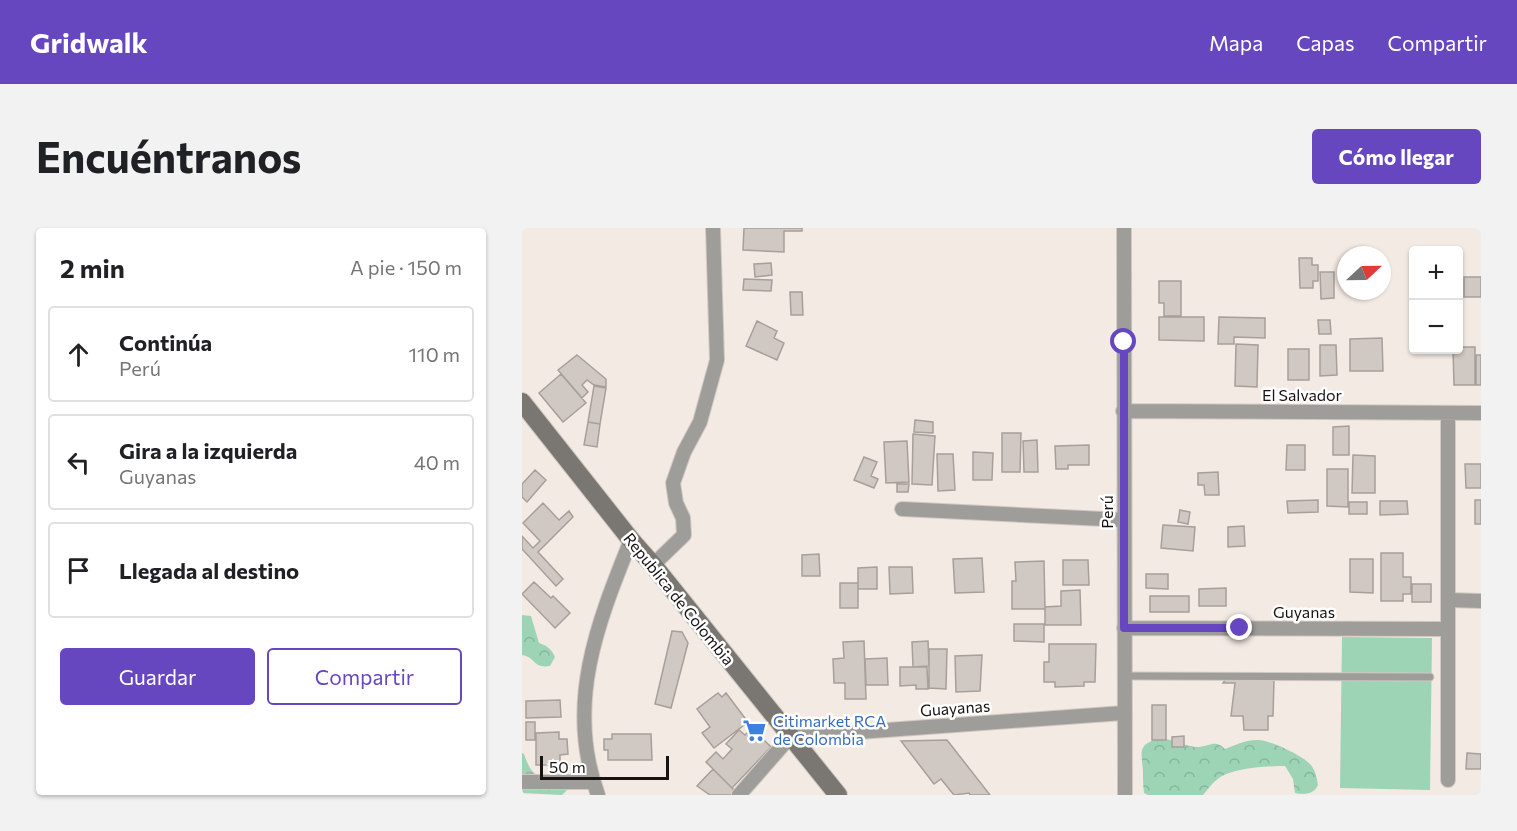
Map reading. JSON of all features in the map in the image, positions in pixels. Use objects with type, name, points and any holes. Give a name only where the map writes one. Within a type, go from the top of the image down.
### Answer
[{"type":"street","points":[[653,565],[684,536],[683,518],[676,503],[673,483],[684,452],[700,422],[717,360],[713,228]]},
{"type":"street","name":"Perú","points":[[1124,228],[1123,713],[1125,795]]},
{"type":"street","name":"Republica de Colombia","points":[[522,402],[838,795]]},
{"type":"street","name":"El Salvador","points":[[1123,411],[1481,413]]},
{"type":"street","points":[[1448,413],[1448,780]]},
{"type":"street","points":[[902,509],[1124,520]]},
{"type":"street","points":[[522,782],[596,789],[584,739],[588,670],[595,635],[631,540]]},
{"type":"street","points":[[1449,600],[1481,601]]},
{"type":"street","name":"Guyanas","points":[[1124,628],[1448,629]]},
{"type":"street","name":"Guayanas","points":[[790,737],[1123,713]]},
{"type":"street","points":[[739,795],[790,737]]},
{"type":"lane","points":[[1124,676],[1430,677]]},
{"type":"green space","points":[[522,615],[531,616],[539,643],[554,654],[555,657],[550,666],[540,666],[522,655]]},
{"type":"green space","points":[[1342,637],[1432,638],[1430,790],[1340,788]]},
{"type":"green space","points":[[1160,738],[1193,747],[1218,744],[1225,749],[1249,741],[1269,742],[1292,752],[1309,763],[1313,768],[1318,785],[1309,793],[1295,793],[1293,779],[1285,766],[1269,766],[1225,775],[1219,778],[1203,795],[1148,795],[1144,793],[1142,750],[1147,743]]},
{"type":"green space","points":[[522,753],[535,773],[544,778],[565,783],[567,790],[562,795],[522,793]]},
{"type":"building","points":[[744,228],[802,228],[802,231],[784,231],[784,252],[743,250]]},
{"type":"building","points":[[1299,258],[1312,258],[1312,265],[1318,265],[1318,281],[1313,281],[1313,288],[1300,288]]},
{"type":"building","points":[[771,263],[772,275],[755,277],[754,264]]},
{"type":"building","points":[[1320,272],[1334,272],[1334,298],[1321,299]]},
{"type":"building","points":[[1464,277],[1481,277],[1481,297],[1464,297]]},
{"type":"building","points":[[744,279],[772,280],[771,291],[743,290]]},
{"type":"building","points":[[1159,281],[1181,281],[1181,316],[1164,316],[1164,303],[1159,303]]},
{"type":"building","points":[[790,292],[802,292],[803,315],[791,315]]},
{"type":"building","points":[[1159,317],[1204,317],[1204,341],[1159,340]]},
{"type":"building","points":[[1219,317],[1265,318],[1265,338],[1234,337],[1234,344],[1218,344]]},
{"type":"building","points":[[1318,320],[1330,320],[1331,334],[1319,334]]},
{"type":"building","points":[[757,321],[777,331],[774,338],[784,343],[777,360],[746,346]]},
{"type":"building","points":[[1382,338],[1383,371],[1350,371],[1350,339]]},
{"type":"building","points":[[1236,344],[1258,345],[1257,387],[1235,386]]},
{"type":"building","points":[[1320,345],[1336,345],[1337,375],[1320,376]]},
{"type":"building","points":[[1463,347],[1475,347],[1475,385],[1454,385],[1453,354],[1463,354]]},
{"type":"building","points":[[1288,349],[1309,349],[1309,380],[1288,380]]},
{"type":"building","points":[[577,355],[606,379],[606,387],[594,385],[587,380],[582,385],[588,392],[582,398],[558,370]]},
{"type":"building","points":[[1476,355],[1481,355],[1481,385],[1476,385]]},
{"type":"building","points":[[561,374],[586,403],[563,422],[539,393]]},
{"type":"building","points":[[594,386],[606,388],[600,424],[588,422]]},
{"type":"building","points":[[915,420],[933,422],[933,433],[914,432]]},
{"type":"building","points":[[588,422],[600,424],[597,447],[584,445]]},
{"type":"building","points":[[1349,426],[1349,455],[1333,455],[1333,427]]},
{"type":"building","points":[[1002,433],[1021,433],[1020,472],[1002,472]]},
{"type":"building","points":[[913,434],[935,436],[932,485],[912,484]]},
{"type":"building","points":[[1037,440],[1038,472],[1024,472],[1023,441]]},
{"type":"building","points":[[907,441],[909,482],[886,483],[884,442]]},
{"type":"building","points":[[1089,445],[1089,465],[1068,465],[1068,469],[1056,469],[1055,446]]},
{"type":"building","points":[[1287,445],[1305,445],[1305,470],[1286,470]]},
{"type":"building","points":[[973,452],[993,453],[992,480],[973,480]]},
{"type":"building","points":[[937,454],[953,454],[955,490],[938,491]]},
{"type":"building","points":[[1353,455],[1375,456],[1375,493],[1352,493]]},
{"type":"building","points":[[864,457],[877,462],[871,476],[878,479],[874,488],[854,480]]},
{"type":"building","points":[[1465,464],[1481,464],[1481,488],[1466,488]]},
{"type":"building","points":[[1327,469],[1348,469],[1348,507],[1327,506]]},
{"type":"building","points":[[535,470],[546,480],[527,502],[522,497],[522,484]]},
{"type":"building","points":[[1218,472],[1219,495],[1205,495],[1204,485],[1198,485],[1198,473]]},
{"type":"building","points":[[897,484],[909,484],[908,492],[897,492]]},
{"type":"building","points":[[1318,500],[1318,512],[1288,513],[1287,501]]},
{"type":"building","points":[[1475,500],[1481,500],[1481,524],[1475,524]]},
{"type":"building","points":[[1380,501],[1407,501],[1408,514],[1380,515]]},
{"type":"building","points":[[1349,502],[1367,502],[1367,514],[1349,514]]},
{"type":"building","points":[[543,503],[559,520],[569,511],[573,517],[538,552],[563,579],[556,586],[522,549],[522,536],[533,548],[540,541],[523,523]]},
{"type":"building","points":[[1180,510],[1190,512],[1188,524],[1178,522]]},
{"type":"building","points":[[1163,525],[1195,527],[1193,551],[1161,548]]},
{"type":"building","points":[[1244,526],[1245,546],[1228,547],[1228,527]]},
{"type":"building","points":[[1381,553],[1403,553],[1403,577],[1411,577],[1411,594],[1403,594],[1403,601],[1381,601]]},
{"type":"building","points":[[819,554],[820,576],[802,576],[802,555]]},
{"type":"building","points":[[982,558],[984,592],[955,593],[953,559]]},
{"type":"building","points":[[1350,559],[1373,559],[1373,593],[1350,592]]},
{"type":"building","points":[[1063,560],[1088,560],[1089,585],[1063,585]]},
{"type":"building","points":[[1044,561],[1045,609],[1012,609],[1012,581],[1016,581],[1015,562]]},
{"type":"building","points":[[877,567],[877,589],[858,589],[858,568]]},
{"type":"building","points":[[889,567],[912,567],[913,593],[890,594]]},
{"type":"building","points":[[1146,574],[1168,574],[1168,589],[1146,588]]},
{"type":"building","points":[[534,582],[570,613],[555,628],[522,594]]},
{"type":"building","points":[[840,583],[858,583],[858,608],[840,608]]},
{"type":"building","points":[[1412,584],[1431,584],[1431,602],[1412,602]]},
{"type":"building","points":[[1226,588],[1226,606],[1199,606],[1199,589]]},
{"type":"building","points":[[1080,590],[1081,625],[1045,625],[1045,607],[1061,606],[1061,591]]},
{"type":"building","points":[[1150,596],[1189,596],[1189,612],[1150,612]]},
{"type":"building","points":[[1014,624],[1044,624],[1044,642],[1014,641]]},
{"type":"building","points":[[672,631],[682,632],[688,643],[671,708],[655,704]]},
{"type":"building","points":[[864,641],[866,699],[845,699],[845,683],[834,683],[833,659],[844,658],[843,642]]},
{"type":"building","points":[[928,641],[929,666],[913,667],[912,642]]},
{"type":"building","points":[[1049,644],[1096,644],[1095,682],[1084,682],[1084,686],[1055,687],[1055,682],[1044,682],[1044,662],[1049,662]]},
{"type":"building","points":[[929,649],[947,649],[946,689],[929,688]]},
{"type":"building","points":[[982,655],[980,691],[956,692],[955,656]]},
{"type":"building","points":[[887,658],[888,685],[866,685],[865,659]]},
{"type":"building","points":[[900,667],[927,667],[928,689],[916,689],[916,685],[900,686]]},
{"type":"building","points":[[1226,679],[1274,680],[1273,716],[1268,716],[1268,730],[1244,730],[1243,716],[1231,716],[1235,683],[1223,683]]},
{"type":"building","points":[[718,693],[722,697],[726,693],[748,722],[714,748],[702,733],[710,727],[697,709]]},
{"type":"building","points":[[560,700],[561,717],[526,718],[526,701]]},
{"type":"building","points":[[1152,705],[1166,705],[1166,740],[1152,740]]},
{"type":"building","points":[[526,722],[535,722],[535,740],[526,740]]},
{"type":"building","points":[[752,728],[771,747],[732,788],[706,762],[716,752],[723,759],[732,749],[726,744],[739,730],[745,735]]},
{"type":"building","points":[[559,732],[559,739],[567,739],[568,754],[560,755],[560,765],[536,765],[536,733]]},
{"type":"building","points":[[612,734],[651,734],[652,760],[608,760],[608,750],[604,750],[604,739],[612,739]]},
{"type":"building","points":[[1184,736],[1184,747],[1172,747],[1172,737]]},
{"type":"building","points":[[947,740],[990,795],[970,795],[969,793],[954,795],[941,779],[934,784],[901,741]]},
{"type":"building","points":[[1467,753],[1481,754],[1481,769],[1466,769]]},
{"type":"building","points":[[713,769],[736,792],[733,795],[710,795],[697,786]]},
{"type":"place","name":"Citimarket RCA de Colombia","points":[[755,730]]},
{"type":"route","points":[[1124,342],[1124,628],[1240,628]]}]
